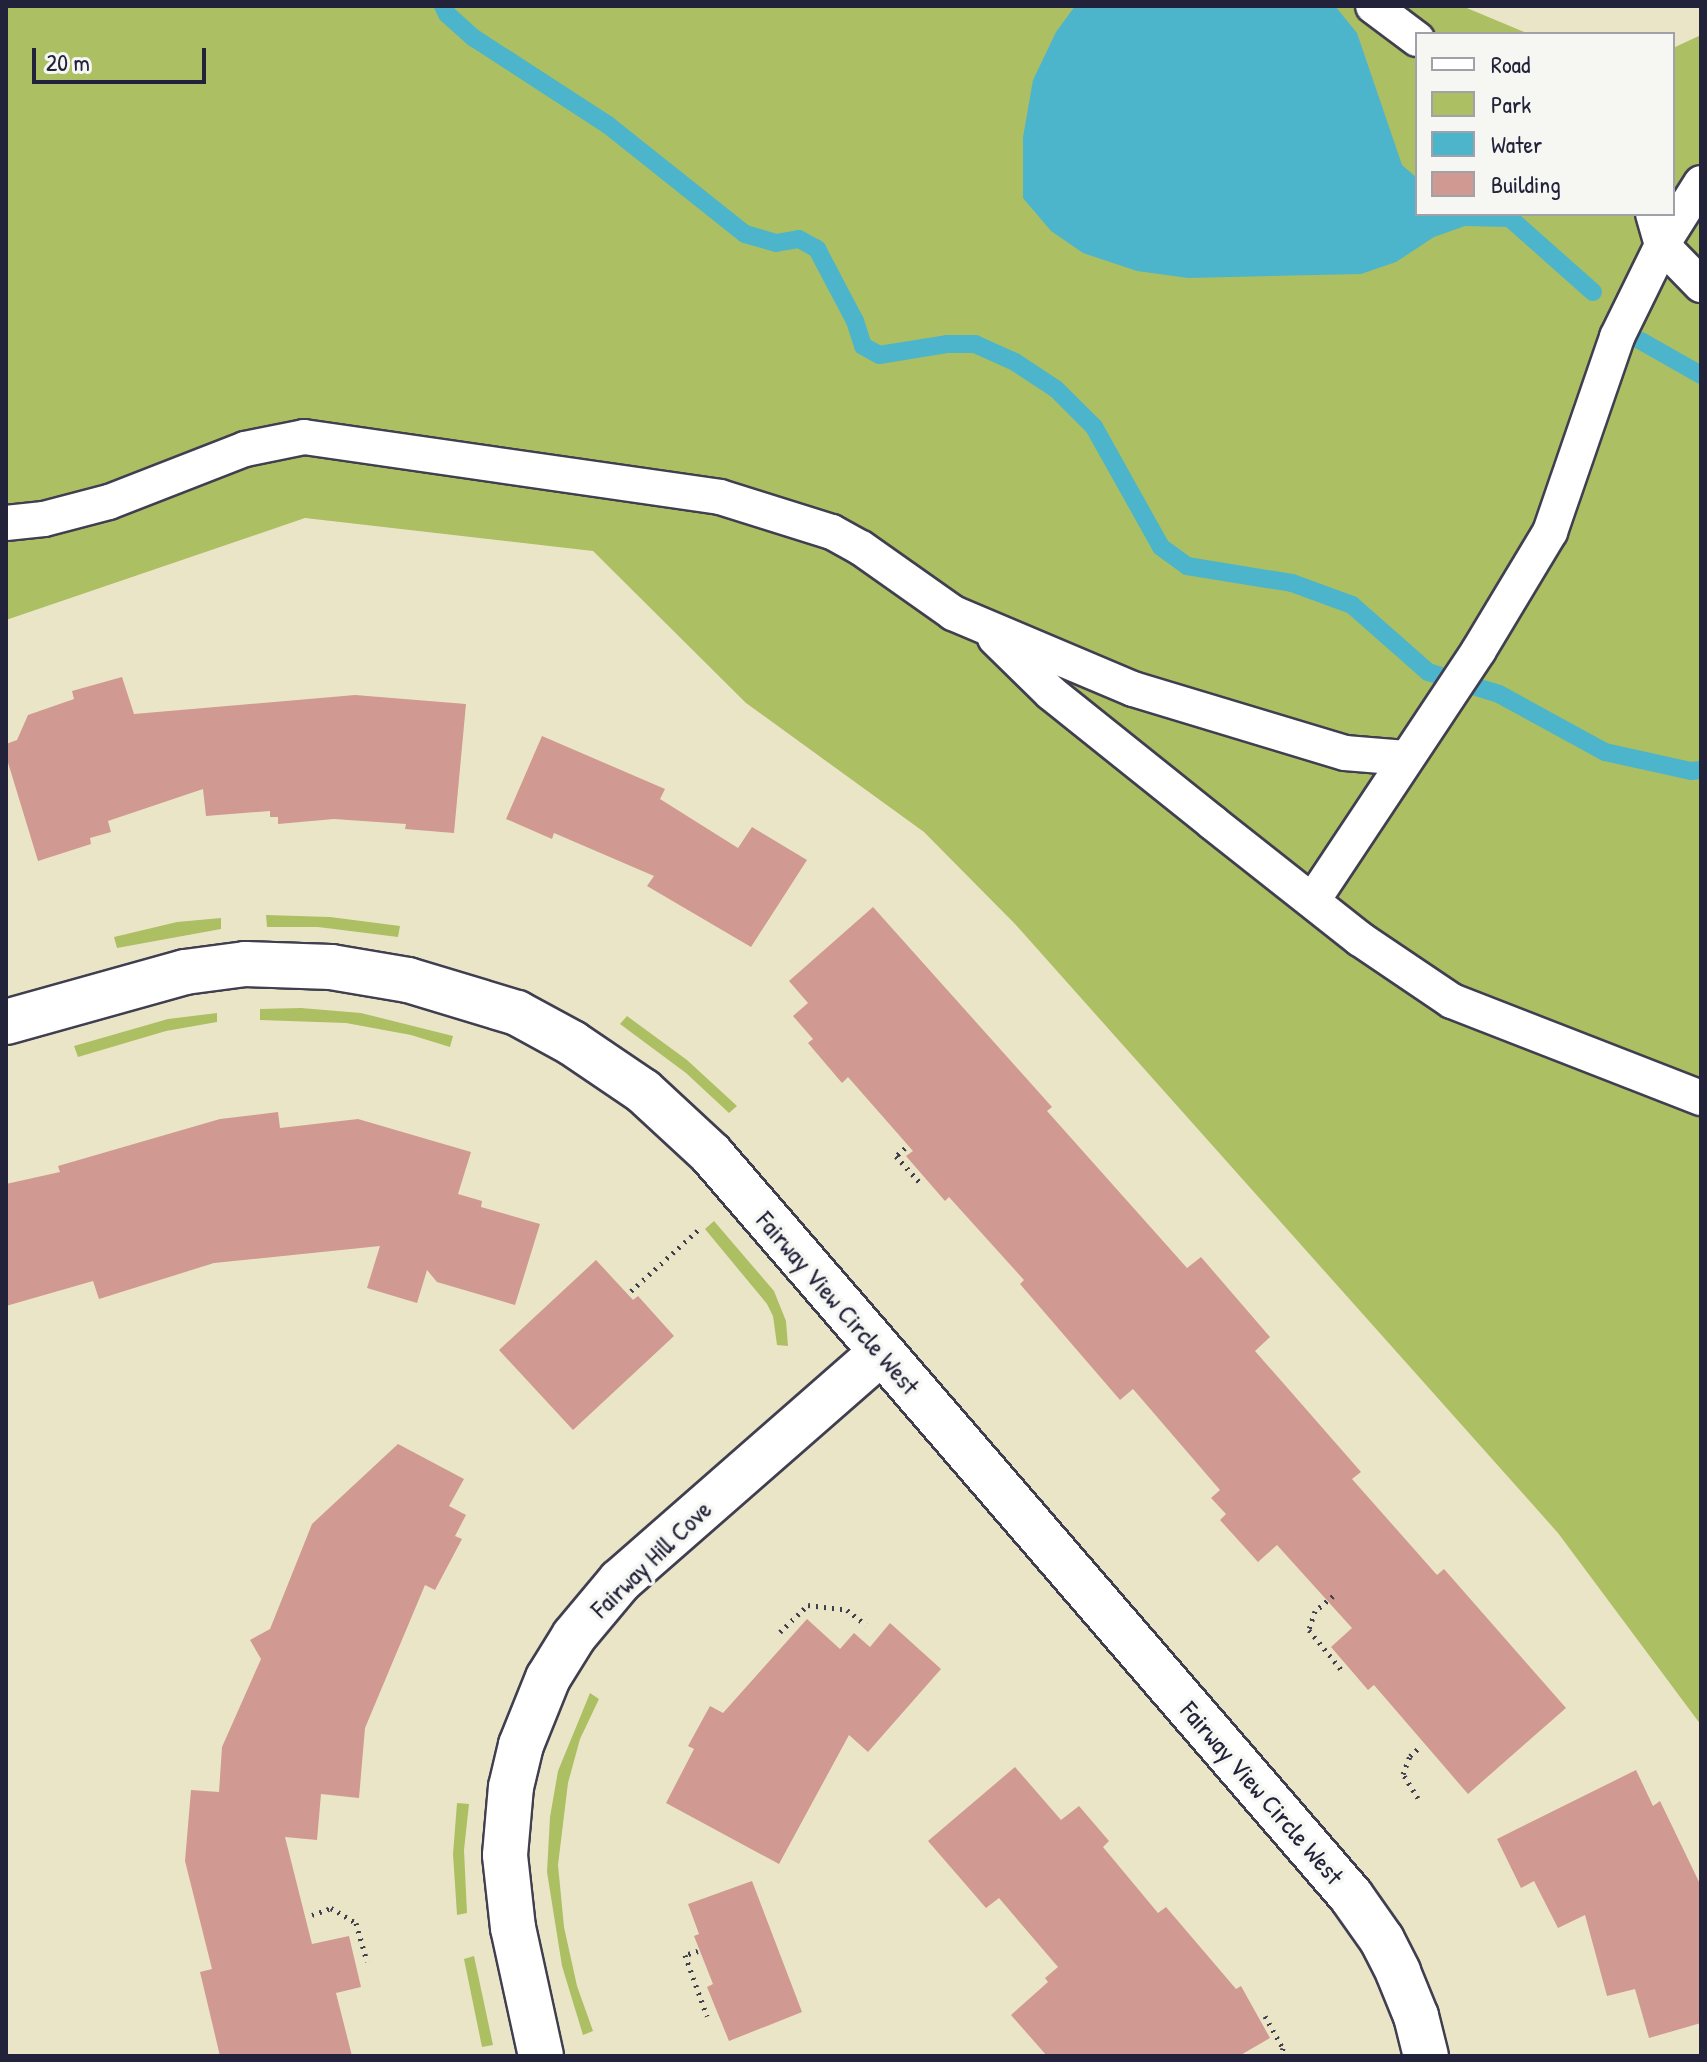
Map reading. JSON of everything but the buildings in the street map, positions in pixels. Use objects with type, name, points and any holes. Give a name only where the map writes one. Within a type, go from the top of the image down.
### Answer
[{"type":"street","name":"Fairway View Circle West","points":[[6,1022],[185,972],[245,964],[331,967],[377,973],[507,1009],[572,1043],[643,1091],[711,1154],[1351,1896],[1382,1940],[1398,1972],[1416,2016],[1426,2056]]},
{"type":"street","name":"Fairway Hill Cove","points":[[541,2056],[513,1928],[505,1855],[511,1787],[521,1745],[548,1678],[574,1636],[620,1581],[880,1353]]},
{"type":"lane","points":[[1373,6],[1415,38]]},
{"type":"lane","points":[[1675,211],[1701,183]]},
{"type":"lane","points":[[1657,230],[1701,285]]},
{"type":"lane","points":[[1313,900],[1479,650],[1550,532],[1657,230]]},
{"type":"lane","points":[[6,523],[44,519],[109,502],[209,462],[279,440],[304,437],[720,497],[788,516],[861,548],[953,613],[1133,689],[1345,753],[1406,758]]},
{"type":"lane","points":[[985,628],[1051,693],[1360,939],[1452,1001],[1701,1098]]},
{"type":"path","points":[[905,1148],[896,1156],[920,1183]]},
{"type":"path","points":[[631,1291],[698,1230]]},
{"type":"path","points":[[1333,1596],[1315,1611],[1309,1630],[1344,1673]]},
{"type":"path","points":[[780,1632],[808,1605],[847,1610],[866,1625]]},
{"type":"path","points":[[1418,1798],[1403,1774],[1410,1756],[1421,1746]]},
{"type":"path","points":[[312,1915],[331,1908],[356,1923],[367,1961]]},
{"type":"path","points":[[698,1951],[685,1955],[707,2016]]},
{"type":"path","points":[[1265,2016],[1283,2048],[1281,2056]]},
{"type":"green space","points":[[6,6],[1462,6],[1524,32],[1415,32],[1415,216],[1675,216],[1675,47],[1701,35],[1701,1725],[1558,1533],[1015,924],[924,832],[746,703],[593,551],[305,518],[6,620]]},
{"type":"green space","points":[[266,915],[330,917],[400,926],[398,937],[318,927],[267,927]]},
{"type":"green space","points":[[221,918],[221,929],[117,948],[114,937],[177,922]]},
{"type":"green space","points":[[301,1008],[361,1013],[453,1036],[450,1047],[411,1035],[346,1023],[260,1020],[260,1009]]},
{"type":"green space","points":[[217,1013],[217,1022],[166,1031],[78,1057],[74,1046],[168,1019]]},
{"type":"green space","points":[[627,1016],[687,1060],[737,1106],[729,1113],[686,1073],[620,1024]]},
{"type":"green space","points":[[714,1221],[774,1291],[786,1321],[788,1346],[777,1345],[773,1316],[767,1304],[705,1229]]},
{"type":"green space","points":[[590,1693],[599,1699],[580,1739],[568,1783],[558,1865],[564,1927],[577,1986],[593,2031],[583,2035],[562,1966],[547,1872],[550,1817],[558,1771]]},
{"type":"green space","points":[[457,1803],[469,1804],[464,1850],[467,1913],[457,1915],[453,1854]]},
{"type":"green space","points":[[474,1956],[493,2045],[482,2047],[464,1959]]},
{"type":"water","points":[[1075,6],[1335,6],[1357,33],[1402,165],[1415,176],[1415,216],[1519,216],[1508,227],[1465,226],[1434,237],[1396,262],[1361,274],[1188,278],[1137,271],[1083,253],[1051,231],[1023,198],[1023,137],[1033,80],[1056,32]]},
{"type":"waterway","points":[[443,6],[447,14],[474,38],[608,125],[745,234],[776,243],[799,239],[817,249],[855,321],[863,346],[879,355],[948,344],[975,344],[1015,362],[1056,389],[1094,427],[1161,547],[1187,566],[1292,583],[1352,605],[1428,672],[1499,694],[1605,752],[1691,771],[1701,770]]},
{"type":"waterway","points":[[1513,221],[1593,292]]},
{"type":"waterway","points":[[1641,341],[1701,375]]}]
